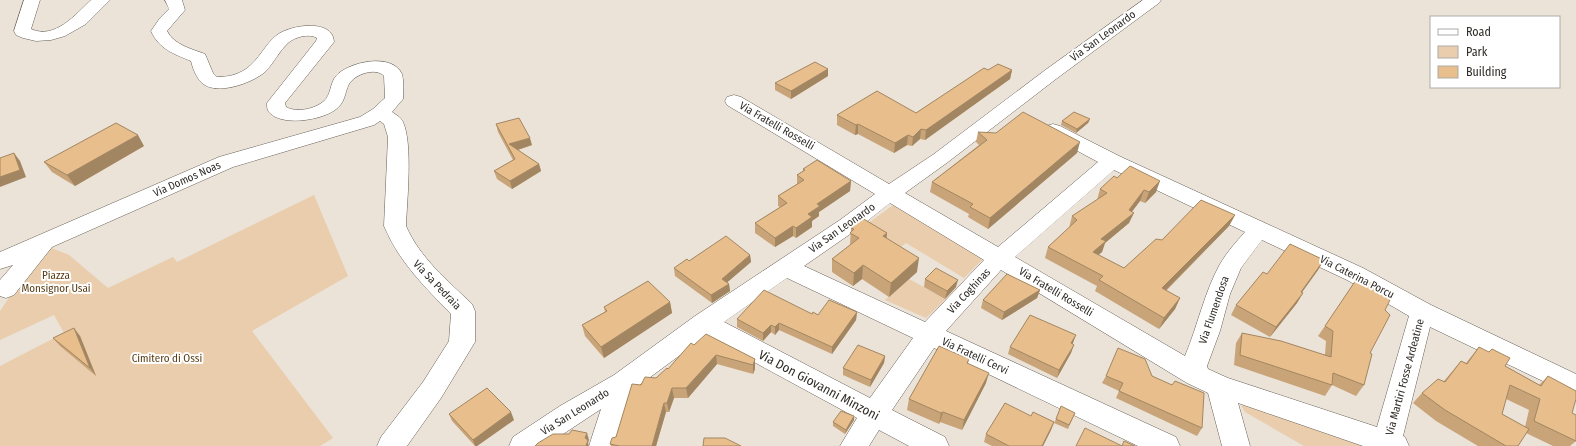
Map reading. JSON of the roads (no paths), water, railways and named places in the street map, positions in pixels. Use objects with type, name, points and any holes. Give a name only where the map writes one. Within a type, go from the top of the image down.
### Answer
[{"type":"street","points":[[32,0],[22,31],[28,35],[36,36],[64,31],[78,22],[102,0]]},
{"type":"street","points":[[174,0],[177,10],[159,31],[162,39],[170,45],[199,58],[210,80],[223,82],[246,77],[259,69],[282,39],[298,32],[319,32],[325,36],[324,42],[279,98],[276,103],[277,110],[282,114],[290,116],[318,111],[332,103],[336,98],[340,84],[347,75],[359,70],[378,67],[388,70],[393,75],[394,99],[380,113]]},
{"type":"street","name":"Via San Leonardo","points":[[523,446],[570,414],[622,383],[704,323],[848,225],[890,193],[941,158],[1024,115],[1050,75],[1153,0]]},
{"type":"street","name":"Via Fratelli Rosselli","points":[[734,101],[1196,375],[1220,386],[1391,444]]},
{"type":"street","name":"Via Domos Noas","points":[[1,261],[226,162],[367,120],[380,113]]},
{"type":"street","name":"Via Sa Pedraia","points":[[380,113],[393,121],[398,137],[395,226],[399,237],[415,263],[464,311],[462,342],[432,390],[391,446]]},
{"type":"street","name":"Via Caterina Porcu","points":[[1024,115],[1112,161],[1355,274],[1422,312],[1576,386]]},
{"type":"street","name":"Via Coghinas","points":[[854,446],[929,334],[999,258],[1112,161]]},
{"type":"street","name":"Via Flumendosa","points":[[1196,375],[1194,366],[1208,331],[1220,288],[1231,265],[1258,230]]},
{"type":"street","points":[[3,292],[43,243]]},
{"type":"street","points":[[1,261],[5,272],[3,292]]},
{"type":"street","name":"Via Fratelli Cervi","points":[[785,267],[1166,446]]},
{"type":"street","name":"Via Martiri Fosse Ardeatine","points":[[1391,444],[1422,312]]},
{"type":"street","name":"Via Don Giovanni Minzoni","points":[[704,323],[934,446]]},
{"type":"street","points":[[603,446],[622,383]]},
{"type":"street","points":[[1220,386],[1236,446]]},
{"type":"park label","name":"Piazza Monsignor Usai","points":[[56,281]]},
{"type":"park label","name":"Cimitero di Ossi","points":[[167,358]]}]
